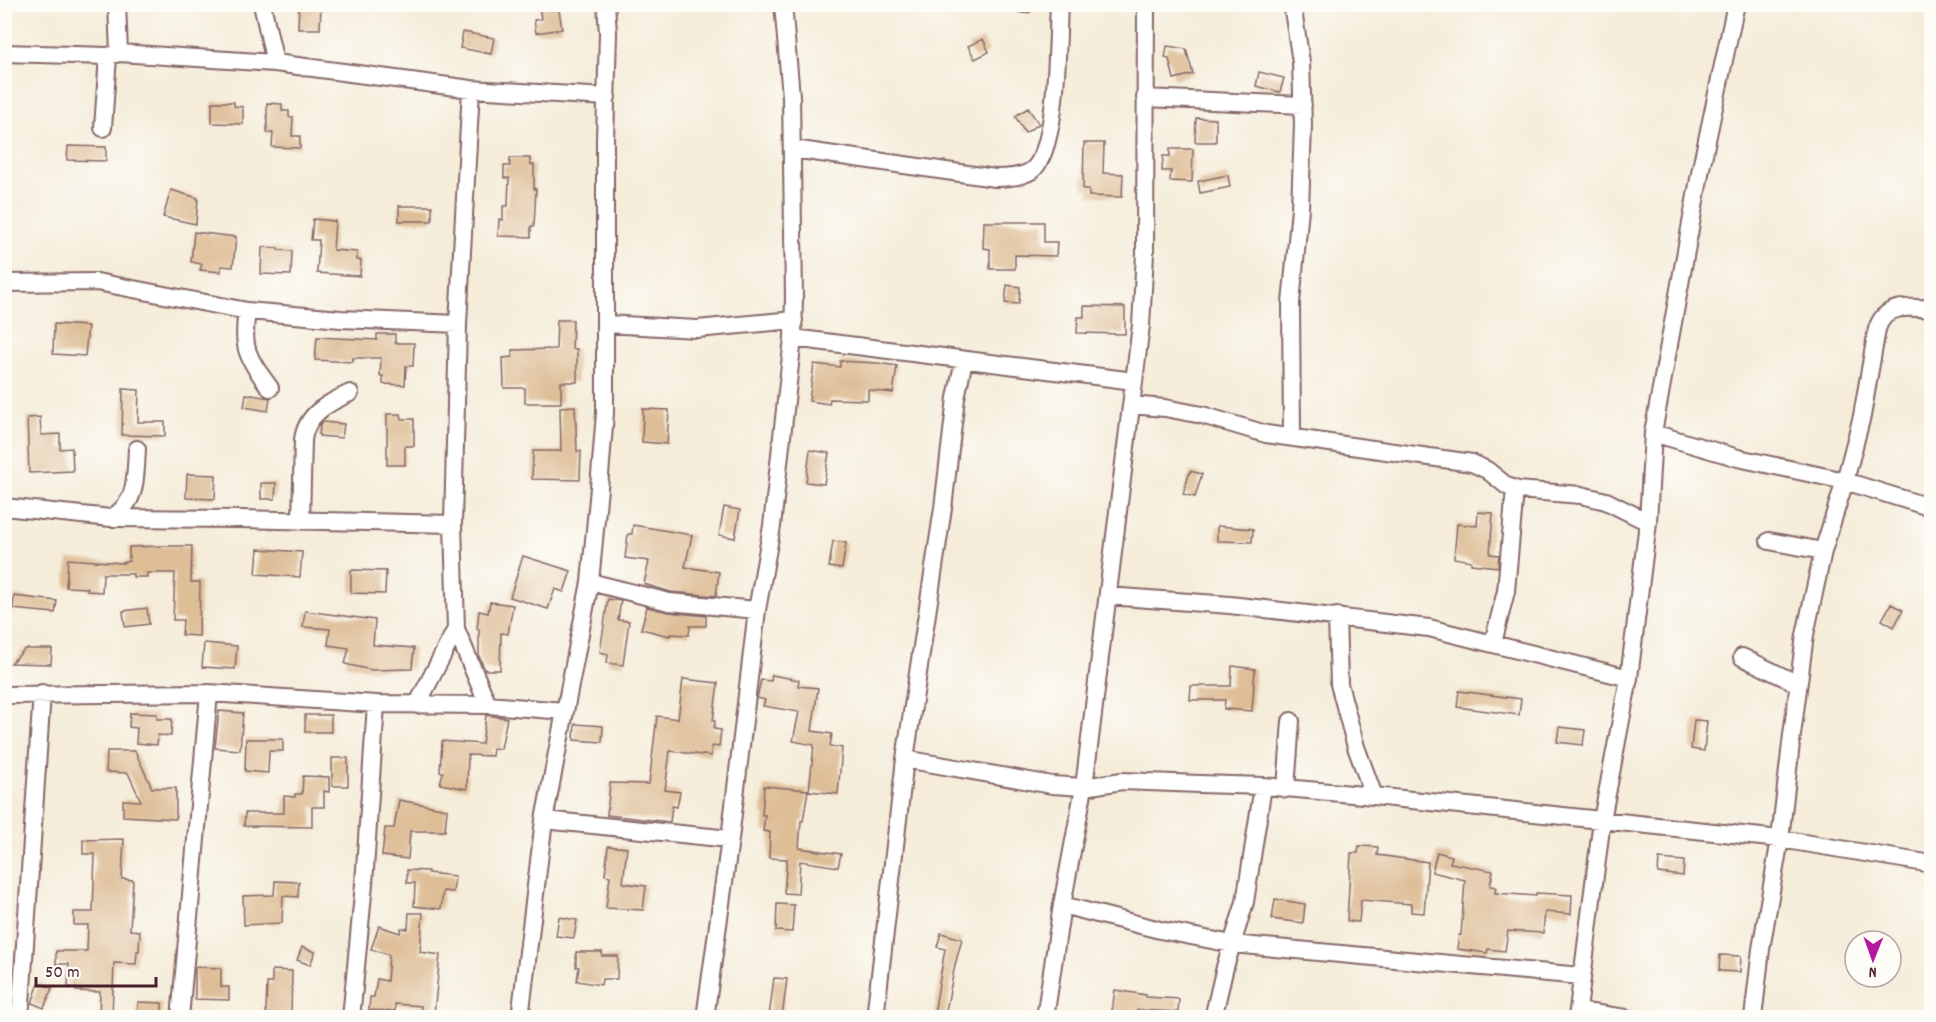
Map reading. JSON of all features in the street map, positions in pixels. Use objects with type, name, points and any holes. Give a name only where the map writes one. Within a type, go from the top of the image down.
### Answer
[{"type":"street","points":[[102,128],[113,54],[117,4]]},
{"type":"street","points":[[262,4],[275,63]]},
{"type":"street","points":[[520,1017],[544,820],[590,582],[605,413],[608,33],[606,4]]},
{"type":"street","points":[[705,1017],[730,839],[757,610],[772,526],[793,338],[793,149],[783,4]]},
{"type":"street","points":[[793,149],[995,178],[1030,171],[1038,162],[1042,151],[1055,100],[1059,4]]},
{"type":"street","points":[[1045,1017],[1062,905],[1084,787],[1144,292],[1146,4]]},
{"type":"street","points":[[1292,4],[1301,62],[1303,105],[1300,209],[1291,310],[1292,437]]},
{"type":"street","points":[[1626,1017],[1577,1014],[1581,976],[1602,820],[1629,678],[1648,522],[1653,433],[1697,191],[1737,4]]},
{"type":"street","points":[[4,53],[113,54],[275,63],[471,90],[607,97]]},
{"type":"street","points":[[471,90],[458,324],[453,524],[456,629],[488,705]]},
{"type":"street","points":[[1145,98],[1303,105]]},
{"type":"street","points":[[4,283],[97,282],[247,311],[341,319],[458,324]]},
{"type":"street","points":[[1753,1017],[1763,939],[1780,839],[1805,635],[1823,551],[1862,416],[1880,320],[1884,314],[1898,309],[1932,309]]},
{"type":"street","points":[[247,311],[244,338],[246,348],[254,365],[270,388]]},
{"type":"street","points":[[605,324],[697,329],[794,320]]},
{"type":"street","points":[[793,338],[1134,381]]},
{"type":"street","points":[[875,1017],[905,759],[943,508],[956,398],[964,360]]},
{"type":"street","points":[[301,521],[303,440],[306,428],[309,421],[324,406],[350,393]]},
{"type":"street","points":[[1131,405],[1202,415],[1266,434],[1472,463],[1515,489],[1581,495],[1606,501],[1648,522]]},
{"type":"street","points":[[1653,433],[1738,458],[1845,481],[1932,508]]},
{"type":"street","points":[[111,518],[130,501],[134,486],[137,450]]},
{"type":"street","points":[[1493,643],[1506,591],[1515,489]]},
{"type":"street","points":[[4,507],[111,518],[453,524]]},
{"type":"street","points":[[1769,541],[1823,551]]},
{"type":"street","points":[[590,582],[669,602],[757,610]]},
{"type":"street","points":[[1108,596],[1230,605],[1429,628],[1629,678]]},
{"type":"street","points":[[1337,616],[1339,684],[1356,747],[1374,796]]},
{"type":"street","points":[[417,705],[456,629]]},
{"type":"street","points":[[1742,657],[1798,684]]},
{"type":"street","points":[[20,1017],[42,693]]},
{"type":"street","points":[[4,695],[209,693],[376,704],[488,705],[565,711]]},
{"type":"street","points":[[180,1017],[209,693]]},
{"type":"street","points":[[351,1017],[364,884],[376,704]]},
{"type":"street","points":[[1286,789],[1291,721]]},
{"type":"street","points":[[905,759],[1052,785],[1084,787],[1122,781],[1263,786],[1780,839],[1932,864]]},
{"type":"street","points":[[1213,1017],[1245,902],[1263,786]]},
{"type":"street","points":[[544,820],[730,839]]},
{"type":"street","points":[[1062,905],[1160,930],[1232,944],[1581,976]]},
{"type":"building","points":[[299,4],[321,4],[320,29],[298,29]]},
{"type":"building","points":[[539,4],[558,4],[562,29],[536,33],[534,20],[541,19]]},
{"type":"building","points":[[463,32],[494,38],[491,54],[460,48]]},
{"type":"building","points":[[983,39],[989,52],[975,59],[968,46]]},
{"type":"building","points":[[1167,46],[1186,49],[1193,74],[1174,79],[1169,59],[1165,58]]},
{"type":"building","points":[[1259,72],[1284,78],[1280,92],[1256,86]]},
{"type":"building","points":[[212,102],[234,102],[234,106],[243,107],[243,124],[212,123]]},
{"type":"building","points":[[267,103],[282,104],[282,111],[289,111],[289,117],[293,117],[292,136],[300,136],[300,148],[272,147],[273,133],[267,133]]},
{"type":"building","points":[[1028,108],[1039,124],[1025,133],[1015,116]]},
{"type":"building","points":[[1196,118],[1216,119],[1216,142],[1195,142]]},
{"type":"building","points":[[1084,143],[1104,143],[1103,173],[1123,174],[1122,197],[1089,196],[1089,189],[1083,189]]},
{"type":"building","points":[[68,146],[106,147],[106,161],[67,160]]},
{"type":"building","points":[[1170,149],[1193,149],[1192,182],[1170,181],[1171,171],[1162,171],[1163,156],[1170,156]]},
{"type":"building","points":[[510,158],[530,158],[530,164],[534,165],[534,189],[536,189],[534,226],[531,226],[531,237],[498,236],[499,219],[503,220],[503,206],[508,206],[509,178],[504,178],[504,166],[510,166]]},
{"type":"building","points":[[1228,175],[1230,187],[1200,193],[1198,181]]},
{"type":"building","points":[[171,190],[198,198],[196,224],[163,217]]},
{"type":"building","points":[[399,206],[432,206],[432,221],[399,221]]},
{"type":"building","points":[[313,219],[335,221],[333,250],[357,252],[357,260],[361,260],[360,276],[317,273],[319,240],[311,240]]},
{"type":"building","points":[[984,222],[1044,222],[1044,242],[1057,242],[1056,256],[1015,255],[1015,269],[990,269],[990,249],[983,248]]},
{"type":"building","points":[[194,232],[236,237],[233,267],[221,266],[221,272],[200,270],[202,264],[191,262]]},
{"type":"building","points":[[262,247],[292,251],[291,275],[261,274]]},
{"type":"building","points":[[1007,285],[1020,287],[1019,304],[1005,303]]},
{"type":"building","points":[[1084,306],[1125,307],[1125,334],[1077,333],[1078,317],[1084,317]]},
{"type":"building","points":[[557,320],[573,320],[572,349],[577,349],[577,382],[561,382],[561,403],[525,403],[525,388],[504,388],[503,358],[512,357],[512,350],[556,349]]},
{"type":"building","points":[[54,324],[88,326],[85,356],[53,354]]},
{"type":"building","points":[[377,334],[395,334],[395,343],[414,343],[413,366],[406,366],[405,385],[383,384],[383,376],[380,376],[381,358],[353,358],[353,362],[315,360],[317,337],[377,340]]},
{"type":"building","points":[[840,361],[897,366],[893,393],[868,390],[868,400],[830,399],[829,404],[809,401],[814,364],[840,367]]},
{"type":"building","points":[[123,389],[139,390],[138,422],[165,422],[165,436],[122,435]]},
{"type":"building","points":[[246,394],[270,398],[268,411],[244,407]]},
{"type":"building","points":[[575,406],[577,451],[581,451],[580,480],[532,479],[533,451],[561,451],[560,407]]},
{"type":"building","points":[[643,409],[669,410],[667,444],[642,442]]},
{"type":"building","points":[[387,414],[401,414],[402,419],[414,419],[414,446],[405,446],[405,465],[387,465]]},
{"type":"building","points":[[40,417],[41,435],[60,434],[60,449],[72,448],[73,471],[29,473],[27,418]]},
{"type":"building","points":[[323,422],[344,424],[342,438],[319,436],[320,425]]},
{"type":"building","points":[[810,450],[829,453],[824,484],[806,482]]},
{"type":"building","points":[[1190,471],[1202,474],[1195,497],[1183,494]]},
{"type":"building","points":[[187,474],[216,475],[215,499],[186,498]]},
{"type":"building","points":[[261,483],[276,483],[275,499],[261,499]]},
{"type":"building","points":[[724,507],[740,510],[735,538],[719,535]]},
{"type":"building","points":[[1478,512],[1493,513],[1490,554],[1499,555],[1498,567],[1471,564],[1471,561],[1454,558],[1457,524],[1477,526]]},
{"type":"building","points":[[633,525],[692,535],[685,567],[719,572],[716,596],[671,592],[644,584],[649,561],[625,558],[628,534],[632,534]]},
{"type":"building","points":[[1217,526],[1253,529],[1252,542],[1217,541]]},
{"type":"building","points":[[833,541],[846,543],[842,569],[829,567]]},
{"type":"building","points":[[192,546],[191,582],[200,582],[199,636],[182,635],[183,620],[173,620],[175,573],[147,573],[147,577],[133,577],[133,574],[103,574],[102,592],[87,591],[88,588],[66,587],[68,559],[123,563],[129,561],[129,547]]},
{"type":"building","points":[[258,549],[302,552],[300,577],[256,574]]},
{"type":"building","points":[[523,556],[571,571],[564,592],[555,589],[548,609],[510,597]]},
{"type":"building","points":[[351,570],[386,571],[385,594],[351,593]]},
{"type":"building","points":[[14,596],[57,601],[55,613],[13,609]]},
{"type":"building","points":[[608,599],[621,601],[618,620],[629,621],[623,665],[607,663],[608,654],[600,652]]},
{"type":"building","points":[[490,602],[513,605],[508,634],[501,633],[500,670],[485,670],[479,656],[479,629],[477,629],[479,611],[488,613]]},
{"type":"building","points":[[1891,604],[1903,610],[1894,627],[1882,620]]},
{"type":"building","points":[[647,607],[706,616],[706,626],[690,626],[689,635],[670,634],[670,636],[641,629]]},
{"type":"building","points":[[147,608],[149,624],[125,627],[123,611]]},
{"type":"building","points":[[305,611],[375,620],[373,645],[414,648],[412,669],[371,670],[345,664],[349,648],[328,645],[330,629],[303,627]]},
{"type":"building","points":[[204,643],[237,646],[235,669],[202,667]]},
{"type":"building","points":[[25,649],[52,649],[51,664],[11,663]]},
{"type":"building","points":[[1232,666],[1255,669],[1252,711],[1224,709],[1225,700],[1190,700],[1191,686],[1231,686]]},
{"type":"building","points":[[772,675],[799,680],[798,686],[818,688],[812,731],[832,734],[830,746],[842,748],[838,794],[809,791],[814,745],[793,741],[799,712],[763,706],[765,700],[757,698],[761,680],[771,681]]},
{"type":"building","points":[[683,679],[718,683],[713,721],[715,721],[714,729],[721,730],[719,747],[712,746],[711,756],[670,751],[665,790],[680,792],[677,807],[672,806],[670,822],[607,815],[610,783],[649,784],[657,716],[678,719]]},
{"type":"building","points":[[1459,691],[1521,699],[1519,715],[1457,707]]},
{"type":"building","points":[[219,711],[243,713],[240,750],[215,748]]},
{"type":"building","points":[[130,713],[157,714],[157,719],[172,719],[171,736],[158,735],[157,745],[136,743],[137,728],[129,727]]},
{"type":"building","points":[[305,715],[331,715],[331,732],[305,732]]},
{"type":"building","points":[[486,715],[507,718],[501,749],[493,748],[492,756],[468,755],[467,789],[440,784],[443,772],[440,772],[442,741],[482,744]]},
{"type":"building","points":[[1694,720],[1707,721],[1704,751],[1691,749]]},
{"type":"building","points":[[575,724],[603,726],[602,742],[574,740]]},
{"type":"building","points":[[1559,727],[1585,730],[1583,745],[1557,742]]},
{"type":"building","points":[[246,739],[283,739],[283,751],[269,751],[268,773],[245,771]]},
{"type":"building","points":[[107,751],[135,751],[152,788],[176,788],[176,819],[123,816],[123,800],[141,801],[128,773],[106,772]]},
{"type":"building","points":[[332,758],[348,758],[348,786],[332,786]]},
{"type":"building","points":[[303,776],[329,777],[329,792],[324,791],[324,807],[312,807],[312,827],[244,826],[245,813],[284,813],[284,796],[295,797],[295,794],[302,794]]},
{"type":"building","points":[[764,786],[808,790],[803,821],[801,821],[799,848],[841,854],[838,867],[800,861],[798,894],[784,893],[787,859],[769,858],[770,832],[763,831]]},
{"type":"building","points":[[399,800],[447,809],[445,831],[410,831],[408,859],[382,856],[385,828],[394,828]]},
{"type":"building","points":[[124,839],[122,879],[133,880],[130,930],[140,931],[139,951],[137,951],[136,964],[114,963],[112,1017],[99,1017],[100,992],[76,991],[76,988],[68,987],[69,964],[56,964],[56,951],[87,951],[88,925],[74,925],[74,912],[93,912],[95,854],[83,854],[83,840]]},
{"type":"building","points":[[608,846],[627,848],[623,883],[646,886],[643,910],[606,908],[610,876],[605,875]]},
{"type":"building","points":[[1359,846],[1378,847],[1377,855],[1428,862],[1424,913],[1411,912],[1411,904],[1361,900],[1359,922],[1347,921],[1351,853],[1358,853]]},
{"type":"building","points":[[1437,852],[1452,856],[1450,863],[1493,871],[1490,886],[1496,887],[1495,893],[1536,896],[1536,893],[1572,895],[1571,914],[1545,912],[1543,933],[1508,931],[1505,951],[1488,949],[1487,953],[1457,949],[1459,935],[1461,935],[1465,880],[1432,872]]},
{"type":"building","points":[[1659,859],[1684,861],[1683,876],[1658,873]]},
{"type":"building","points":[[407,870],[455,876],[453,892],[443,891],[441,909],[414,906],[415,883],[407,883]]},
{"type":"building","points":[[275,881],[299,882],[298,897],[283,896],[282,923],[244,925],[243,896],[274,895]]},
{"type":"building","points":[[1275,899],[1305,904],[1303,923],[1272,919]]},
{"type":"building","points":[[777,904],[794,905],[792,932],[776,931]]},
{"type":"building","points":[[409,913],[423,913],[420,952],[440,955],[434,1014],[421,1014],[421,1006],[395,1004],[395,1011],[369,1010],[370,997],[374,997],[377,979],[387,981],[389,955],[371,949],[379,926],[400,933],[401,928],[408,929]]},
{"type":"building","points":[[559,917],[577,920],[574,938],[556,936]]},
{"type":"building","points":[[941,933],[962,939],[945,1016],[934,1014],[945,949],[937,947]]},
{"type":"building","points":[[302,947],[315,952],[310,965],[297,960]]},
{"type":"building","points":[[576,952],[602,952],[602,956],[618,956],[617,979],[602,979],[601,985],[577,981],[579,967],[576,967]]},
{"type":"building","points":[[1720,955],[1741,956],[1740,972],[1719,971]]},
{"type":"building","points":[[195,967],[221,968],[221,987],[229,987],[229,1000],[195,999]]},
{"type":"building","points":[[272,970],[292,971],[291,1014],[266,1014],[267,983],[272,983]]},
{"type":"building","points":[[774,978],[787,979],[782,1017],[769,1017]]},
{"type":"building","points":[[39,983],[52,988],[44,1008],[32,1003]]},
{"type":"building","points":[[1115,990],[1146,995],[1146,997],[1179,999],[1178,1012],[1137,1010],[1137,1017],[1111,1017]]},
{"type":"building","points":[[138,1002],[162,1003],[162,1017],[137,1017]]}]
